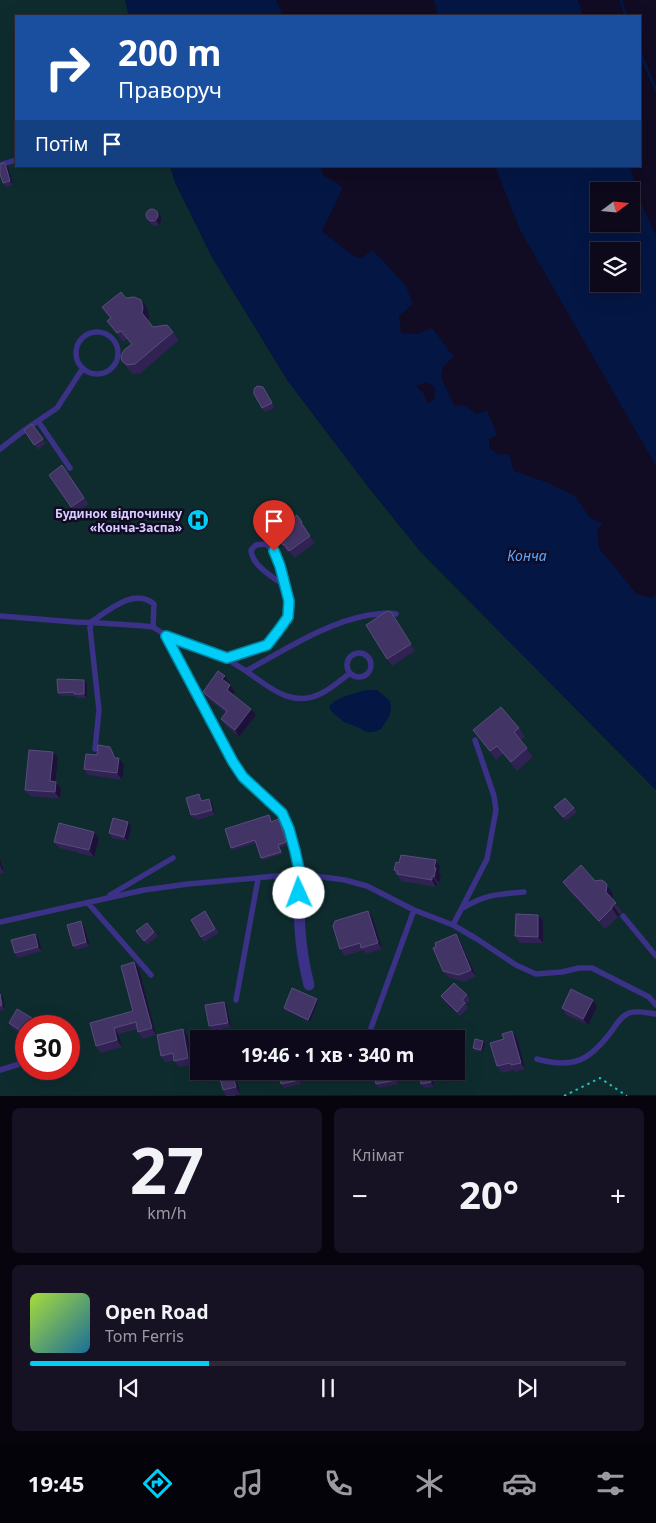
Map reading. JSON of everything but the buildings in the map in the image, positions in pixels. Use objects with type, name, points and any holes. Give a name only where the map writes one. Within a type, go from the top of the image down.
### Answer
[{"type":"street","points":[[300,874],[298,911],[302,956],[309,985]]},
{"type":"lane","points":[[0,165],[15,160]]},
{"type":"lane","points":[[93,332],[107,334],[113,338],[118,358],[111,369],[105,373],[98,374],[91,373],[83,368],[77,359],[76,352],[77,345],[81,339],[86,334],[93,332]]},
{"type":"lane","points":[[0,449],[57,408],[83,368]]},
{"type":"lane","points":[[38,421],[70,468]]},
{"type":"lane","points":[[227,658],[267,645],[288,617],[289,601],[280,566],[274,551],[266,544],[256,545],[251,550],[252,557],[257,564],[285,586]]},
{"type":"lane","points":[[95,749],[99,710],[90,628],[91,622],[116,605],[132,598],[150,600],[154,604],[153,627]]},
{"type":"lane","points":[[246,671],[327,628],[354,618],[388,612],[396,614]]},
{"type":"lane","points":[[0,616],[153,627],[166,636],[227,658],[283,696],[304,699],[321,694],[350,674]]},
{"type":"lane","points":[[166,636],[233,762],[243,777],[282,813],[289,829],[300,874]]},
{"type":"lane","points":[[362,653],[369,658],[370,670],[365,676],[357,677],[350,674],[347,666],[348,659],[351,656],[362,653]]},
{"type":"lane","points":[[453,925],[487,859],[496,810],[494,796],[475,740]]},
{"type":"lane","points":[[106,898],[173,858]]},
{"type":"lane","points":[[0,922],[144,890],[300,874],[345,880],[367,886],[414,910],[453,925],[478,939],[516,965],[536,974],[592,968],[649,998],[656,1005]]},
{"type":"lane","points":[[236,1000],[258,878]]},
{"type":"lane","points":[[461,909],[487,896],[524,892]]},
{"type":"lane","points":[[88,903],[151,975]]},
{"type":"lane","points":[[371,1030],[414,910]]},
{"type":"lane","points":[[623,916],[656,956]]},
{"type":"lane","points":[[537,1059],[553,1064],[572,1063],[589,1056],[603,1042],[622,1017],[631,1012],[640,1011],[656,1014]]},
{"type":"lane","points":[[0,1070],[15,1065]]},
{"type":"path","points":[[564,1096],[600,1078],[627,1096]]},
{"type":"green space","name":"Будинок відпочинку «Конча-Заспа»","points":[[0,0],[125,0],[129,15],[15,15],[15,167],[170,167],[175,182],[212,257],[288,381],[370,489],[421,552],[656,790],[656,1095],[0,1096]]},
{"type":"water","points":[[125,0],[276,0],[283,15],[129,15]]},
{"type":"water","points":[[434,0],[578,0],[583,15],[438,15]]},
{"type":"water","name":"Конча","points":[[170,167],[321,167],[323,175],[343,187],[322,231],[353,256],[362,258],[372,250],[406,286],[413,304],[399,316],[401,333],[418,334],[432,328],[454,357],[443,367],[441,377],[454,405],[466,406],[476,414],[487,410],[497,435],[489,439],[489,448],[499,455],[509,454],[514,471],[546,482],[575,496],[591,519],[603,523],[597,530],[599,548],[625,580],[637,594],[652,598],[656,595],[656,790],[421,552],[370,489],[288,381],[212,257],[175,182]],"holes":[[[427,382],[436,389],[434,400],[427,403],[424,394],[416,386]]]},
{"type":"water","points":[[495,167],[630,167],[635,182],[590,182],[590,232],[640,232],[640,197],[656,235],[656,466],[520,230]]},
{"type":"water","points":[[365,690],[377,690],[390,701],[390,715],[381,729],[373,732],[366,732],[344,722],[329,707],[341,698]]},
{"type":"waterway","points":[[621,0],[626,15]]},
{"type":"waterway","points":[[641,55],[656,90]]},
{"type":"place","name":"Будинок відпочинку «Конча-Заспа»","points":[[198,520]]},
{"type":"route","points":[[274,551],[289,601],[288,617],[267,645],[227,658],[166,636],[233,762],[243,777],[282,813],[289,829],[300,874],[299,893]]}]
